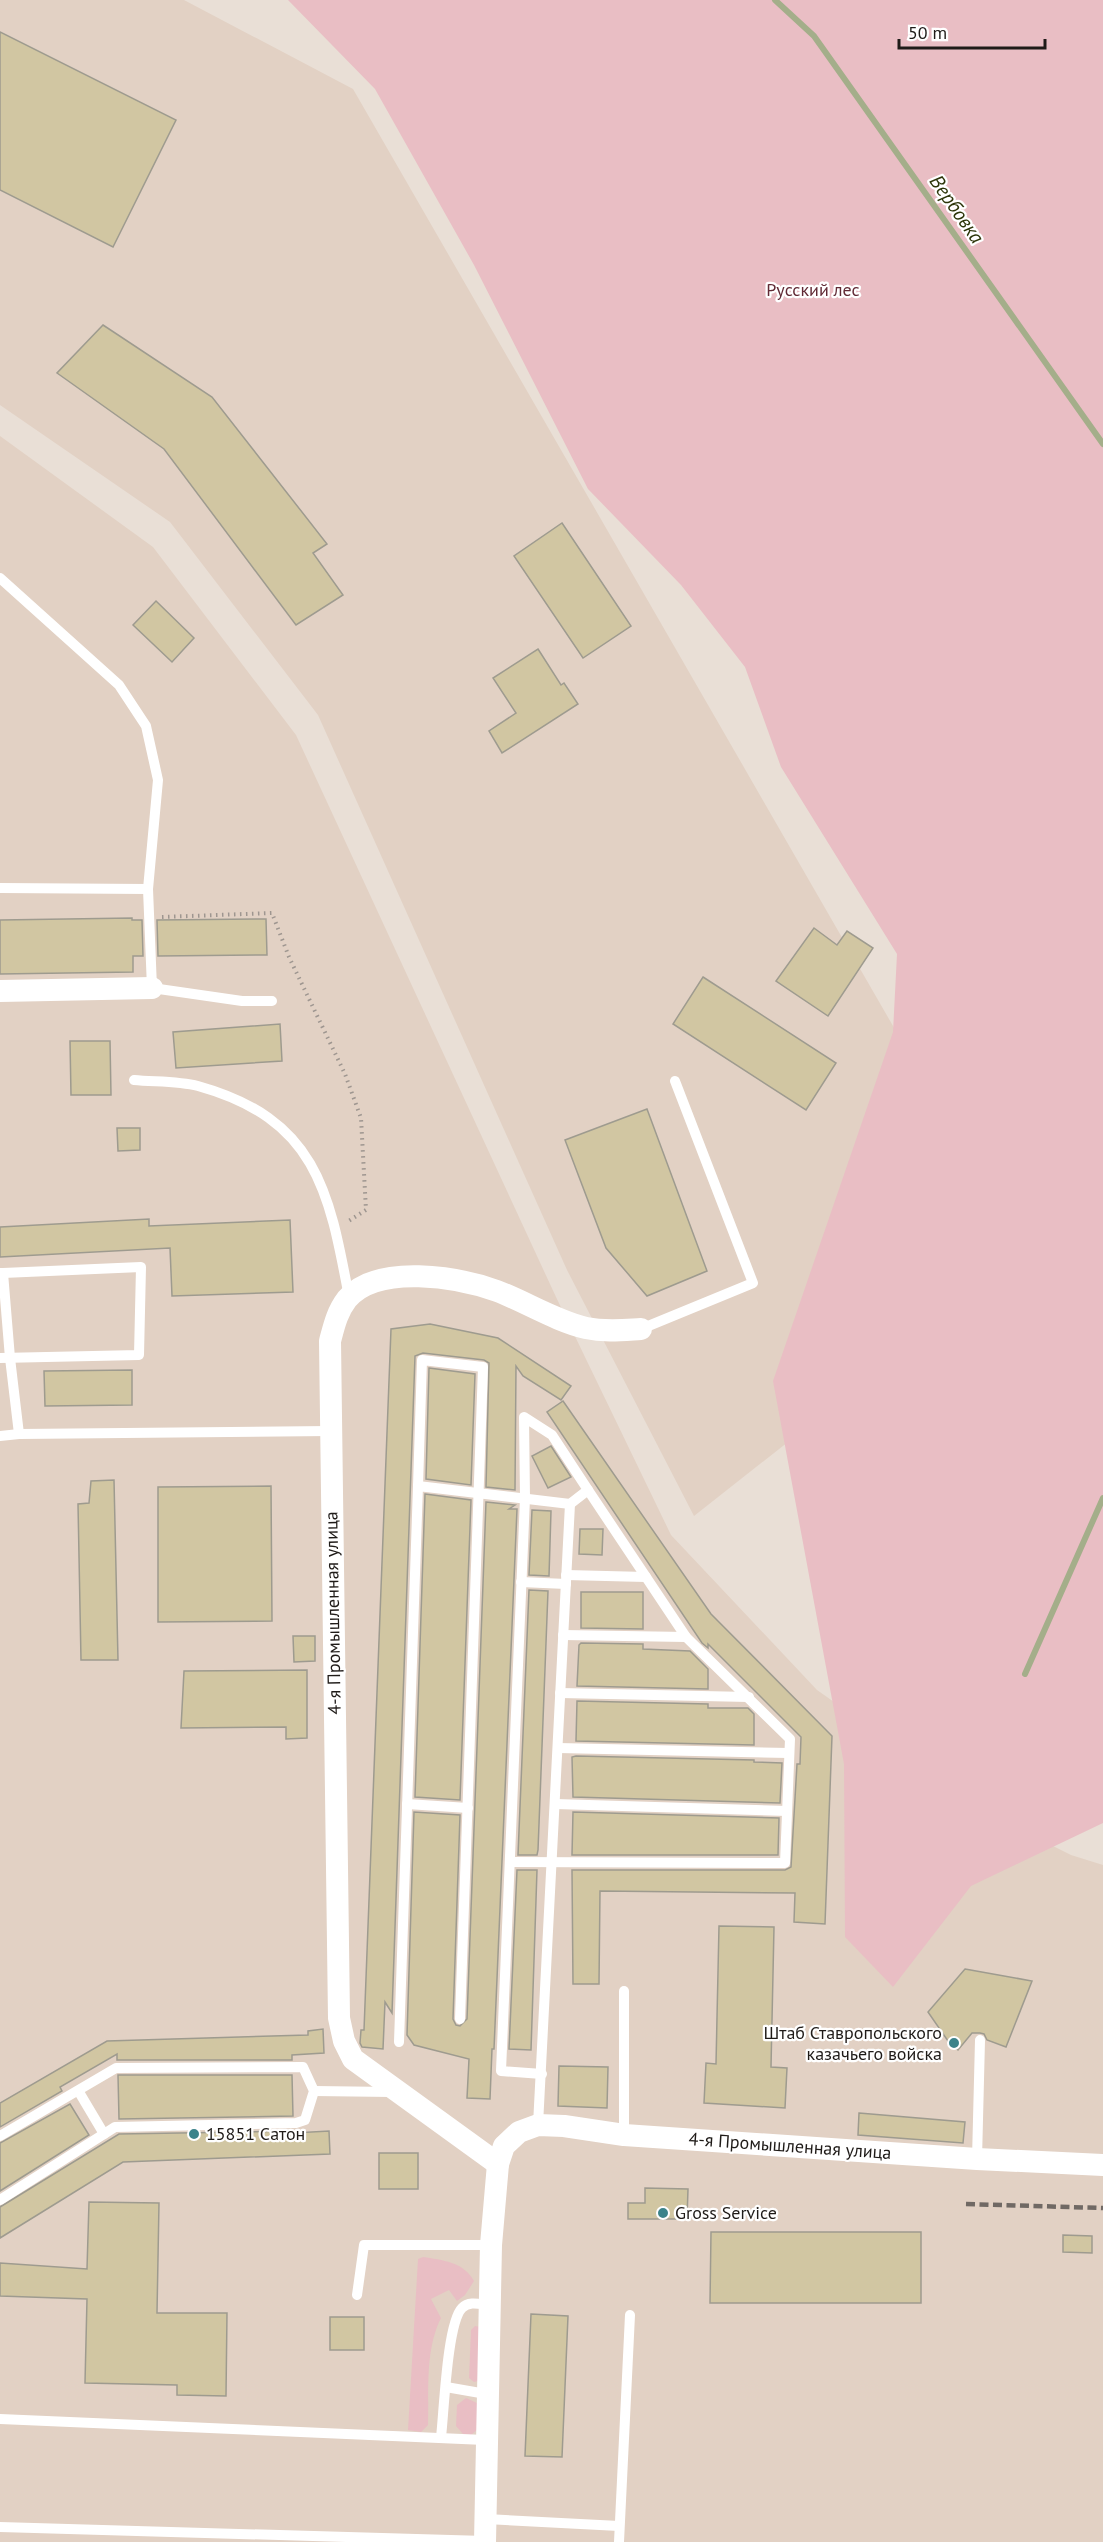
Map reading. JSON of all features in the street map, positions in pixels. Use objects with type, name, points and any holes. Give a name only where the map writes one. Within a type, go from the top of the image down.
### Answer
[{"type":"street","points":[[0,991],[152,988]]},
{"type":"street","points":[[349,1297],[380,1281],[401,1276],[459,1280],[495,1290],[584,1327],[609,1331],[641,1329]]},
{"type":"street","name":"4-я Промышленная улица","points":[[349,1297],[338,1313],[330,1341],[339,2018],[344,2041],[353,2059],[498,2164]]},
{"type":"street","points":[[486,2534],[485,2440],[488,2305],[498,2164],[504,2146],[519,2132],[538,2125]]},
{"type":"street","name":"4-я Промышленная улица","points":[[538,2125],[564,2126],[624,2135],[977,2159],[1103,2165]]},
{"type":"lane","points":[[0,578],[119,685],[146,726],[158,780],[148,889],[152,988],[242,1001],[272,1001]]},
{"type":"lane","points":[[0,888],[148,889]]},
{"type":"lane","points":[[134,1080],[196,1086],[240,1101],[276,1122],[301,1149],[320,1178],[336,1229],[349,1297]]},
{"type":"lane","points":[[641,1329],[753,1283],[675,1081]]},
{"type":"lane","points":[[5,1358],[139,1355],[141,1268],[2,1273],[5,1358],[19,1434]]},
{"type":"lane","points":[[399,2042],[422,1360],[483,1367],[460,2019]]},
{"type":"lane","points":[[510,1862],[785,1863],[790,1739],[686,1637],[552,1435],[524,1417],[525,1498],[501,2071],[542,2074]]},
{"type":"lane","points":[[0,1436],[330,1431]]},
{"type":"lane","points":[[418,1486],[570,1504],[588,1490]]},
{"type":"lane","points":[[538,2125],[570,1504]]},
{"type":"lane","points":[[521,1582],[646,1576]]},
{"type":"lane","points":[[563,1635],[686,1637]]},
{"type":"lane","points":[[560,1693],[749,1697]]},
{"type":"lane","points":[[558,1748],[789,1752]]},
{"type":"lane","points":[[407,1804],[468,1808]]},
{"type":"lane","points":[[555,1804],[787,1811]]},
{"type":"lane","points":[[624,1991],[624,2135]]},
{"type":"lane","points":[[977,2159],[980,2040]]},
{"type":"lane","points":[[0,2136],[79,2092],[116,2068],[303,2067],[314,2091],[305,2120],[296,2123],[115,2127],[0,2200]]},
{"type":"lane","points":[[314,2091],[398,2092]]},
{"type":"lane","points":[[79,2092],[104,2134]]},
{"type":"lane","points":[[357,2295],[364,2245],[491,2245]]},
{"type":"lane","points":[[441,2437],[453,2326],[461,2308],[470,2303],[488,2305]]},
{"type":"lane","points":[[619,2542],[630,2315]]},
{"type":"lane","points":[[446,2387],[486,2394]]},
{"type":"lane","points":[[0,2419],[485,2440]]},
{"type":"lane","points":[[0,2527],[486,2534],[619,2526]]},
{"type":"path","points":[[149,917],[272,913],[289,957],[345,1074],[361,1118],[366,1210],[336,1229]]},
{"type":"shaded area","points":[[0,0],[184,0],[353,89],[1025,1255],[694,1516],[567,1270],[318,715],[170,522],[0,405]]},
{"type":"shaded area","points":[[0,436],[153,547],[296,735],[556,1297],[671,1535],[817,1690],[1003,1821],[1071,1855],[1103,1865],[1103,2542],[0,2542]]},
{"type":"green space","name":"Русский лес","points":[[288,0],[1103,0],[1103,1823],[971,1886],[893,1987],[845,1937],[844,1764],[773,1381],[893,1032],[897,954],[781,767],[745,667],[681,585],[588,489],[474,265],[375,89]]},
{"type":"green space","points":[[423,2257],[458,2266],[474,2281],[465,2295],[457,2301],[449,2290],[431,2299],[441,2318],[432,2343],[430,2357],[428,2425],[421,2432],[408,2430],[418,2259]]},
{"type":"green space","points":[[475,2326],[481,2327],[478,2381],[474,2382],[469,2378],[471,2330]]},
{"type":"green space","points":[[466,2398],[477,2403],[480,2408],[478,2429],[471,2435],[463,2434],[456,2426],[457,2405]]},
{"type":"building","points":[[0,32],[176,120],[113,247],[0,190]]},
{"type":"building","points":[[103,325],[212,397],[327,544],[313,553],[343,595],[296,625],[164,449],[57,373]]},
{"type":"building","points":[[562,523],[631,626],[583,658],[514,556]]},
{"type":"building","points":[[156,601],[194,638],[172,662],[133,625]]},
{"type":"building","points":[[538,649],[561,685],[564,683],[578,704],[502,753],[489,731],[516,713],[493,678]]},
{"type":"building","points":[[132,918],[132,920],[142,920],[143,956],[133,956],[133,972],[0,974],[0,920]]},
{"type":"building","points":[[266,919],[267,955],[158,956],[157,920]]},
{"type":"building","points":[[814,928],[837,945],[847,931],[873,948],[828,1016],[776,981]]},
{"type":"building","points":[[703,977],[836,1063],[806,1110],[673,1024]]},
{"type":"building","points":[[280,1024],[282,1061],[176,1068],[173,1032]]},
{"type":"building","points":[[70,1041],[110,1041],[111,1095],[71,1095]]},
{"type":"building","points":[[647,1109],[707,1271],[647,1296],[606,1248],[565,1140]]},
{"type":"building","points":[[117,1128],[140,1128],[140,1150],[118,1151]]},
{"type":"building","points":[[149,1219],[149,1226],[290,1220],[293,1292],[172,1296],[170,1248],[0,1257],[0,1227]]},
{"type":"building","points":[[430,1324],[498,1338],[571,1386],[561,1400],[523,1376],[516,1366],[515,1490],[486,1487],[489,1363],[484,1360],[423,1353],[415,1356],[392,2013],[385,2002],[383,2049],[362,2047],[360,2043],[361,2030],[364,2030],[391,1329]]},
{"type":"building","points":[[429,1368],[475,1374],[471,1485],[426,1479]]},
{"type":"building","points":[[132,1370],[132,1405],[45,1406],[44,1371]]},
{"type":"building","points":[[563,1401],[711,1614],[832,1736],[825,1924],[794,1922],[795,1893],[600,1891],[599,1984],[573,1984],[572,1870],[785,1870],[791,1867],[797,1764],[800,1764],[801,1737],[708,1644],[708,1648],[702,1643],[547,1412]]},
{"type":"building","points":[[551,1446],[571,1477],[548,1488],[532,1456]]},
{"type":"building","points":[[114,1480],[118,1660],[81,1660],[78,1504],[89,1503],[91,1481]]},
{"type":"building","points":[[271,1486],[272,1621],[158,1622],[158,1487]]},
{"type":"building","points":[[425,1494],[471,1500],[460,1800],[415,1797]]},
{"type":"building","points":[[486,1502],[515,1505],[509,1509],[517,1509],[490,2099],[467,2098],[469,2059],[414,2045],[407,2035],[414,1812],[460,1815],[453,2019],[456,2025],[460,2026],[467,2019]]},
{"type":"building","points":[[532,1510],[551,1511],[549,1576],[529,1575]]},
{"type":"building","points":[[580,1529],[603,1529],[602,1555],[579,1554]]},
{"type":"building","points":[[529,1590],[548,1591],[538,1850],[537,1855],[518,1855]]},
{"type":"building","points":[[581,1592],[643,1592],[643,1629],[581,1628]]},
{"type":"building","points":[[293,1636],[315,1636],[315,1661],[294,1662]]},
{"type":"building","points":[[581,1643],[643,1644],[643,1649],[690,1651],[708,1669],[708,1689],[577,1686],[579,1645]]},
{"type":"building","points":[[307,1670],[307,1738],[286,1739],[286,1727],[181,1728],[184,1671]]},
{"type":"building","points":[[577,1701],[708,1704],[708,1708],[748,1708],[754,1714],[754,1745],[576,1741]]},
{"type":"building","points":[[572,1757],[754,1760],[754,1762],[782,1763],[780,1803],[573,1797]]},
{"type":"building","points":[[573,1812],[779,1818],[778,1855],[572,1855]]},
{"type":"building","points":[[517,1870],[537,1870],[531,2050],[509,2049]]},
{"type":"building","points":[[719,1926],[774,1927],[771,2067],[787,2068],[785,2108],[704,2103],[706,2063],[716,2064]]},
{"type":"building","points":[[965,1969],[1032,1981],[1006,2047],[987,2040],[984,2034],[972,2033],[958,2050],[948,2041],[928,2012]]},
{"type":"building","points":[[323,2029],[324,2053],[292,2055],[292,2060],[117,2060],[117,2054],[60,2087],[62,2091],[0,2127],[0,2103],[107,2041],[308,2035],[308,2031]]},
{"type":"building","points":[[559,2066],[608,2067],[607,2108],[558,2106]]},
{"type":"building","points":[[118,2075],[292,2075],[293,2116],[119,2119]]},
{"type":"building","points":[[70,2104],[89,2135],[0,2191],[0,2143]]},
{"type":"building","points":[[859,2113],[965,2122],[963,2143],[858,2135]]},
{"type":"building","points":[[294,2131],[294,2133],[329,2131],[330,2154],[123,2162],[0,2238],[0,2207],[119,2134]]},
{"type":"building","points":[[379,2153],[418,2153],[418,2189],[379,2189]]},
{"type":"building","points":[[645,2188],[688,2189],[687,2219],[628,2219],[628,2203],[645,2203]]},
{"type":"building","points":[[89,2202],[159,2203],[157,2313],[227,2313],[226,2396],[177,2395],[177,2385],[85,2383],[87,2299],[0,2296],[0,2263],[87,2269]]},
{"type":"building","points":[[711,2232],[921,2232],[921,2303],[710,2303]]},
{"type":"building","points":[[1063,2235],[1092,2236],[1092,2253],[1063,2252]]},
{"type":"building","points":[[531,2314],[568,2316],[562,2457],[525,2456]]},
{"type":"building","points":[[330,2317],[364,2317],[364,2350],[330,2350]]},
{"type":"waterway","name":"Вербовка","points":[[775,0],[814,36],[1103,444]]},
{"type":"waterway","points":[[1025,1674],[1103,1498]]},
{"type":"railway","points":[[966,2204],[1103,2208]]},
{"type":"place","name":"Штаб Ставропольского казачьего войска","points":[[954,2043]]},
{"type":"place","name":"15851 Сатон","points":[[194,2134]]},
{"type":"place","name":"Gross Service","points":[[663,2213]]}]
